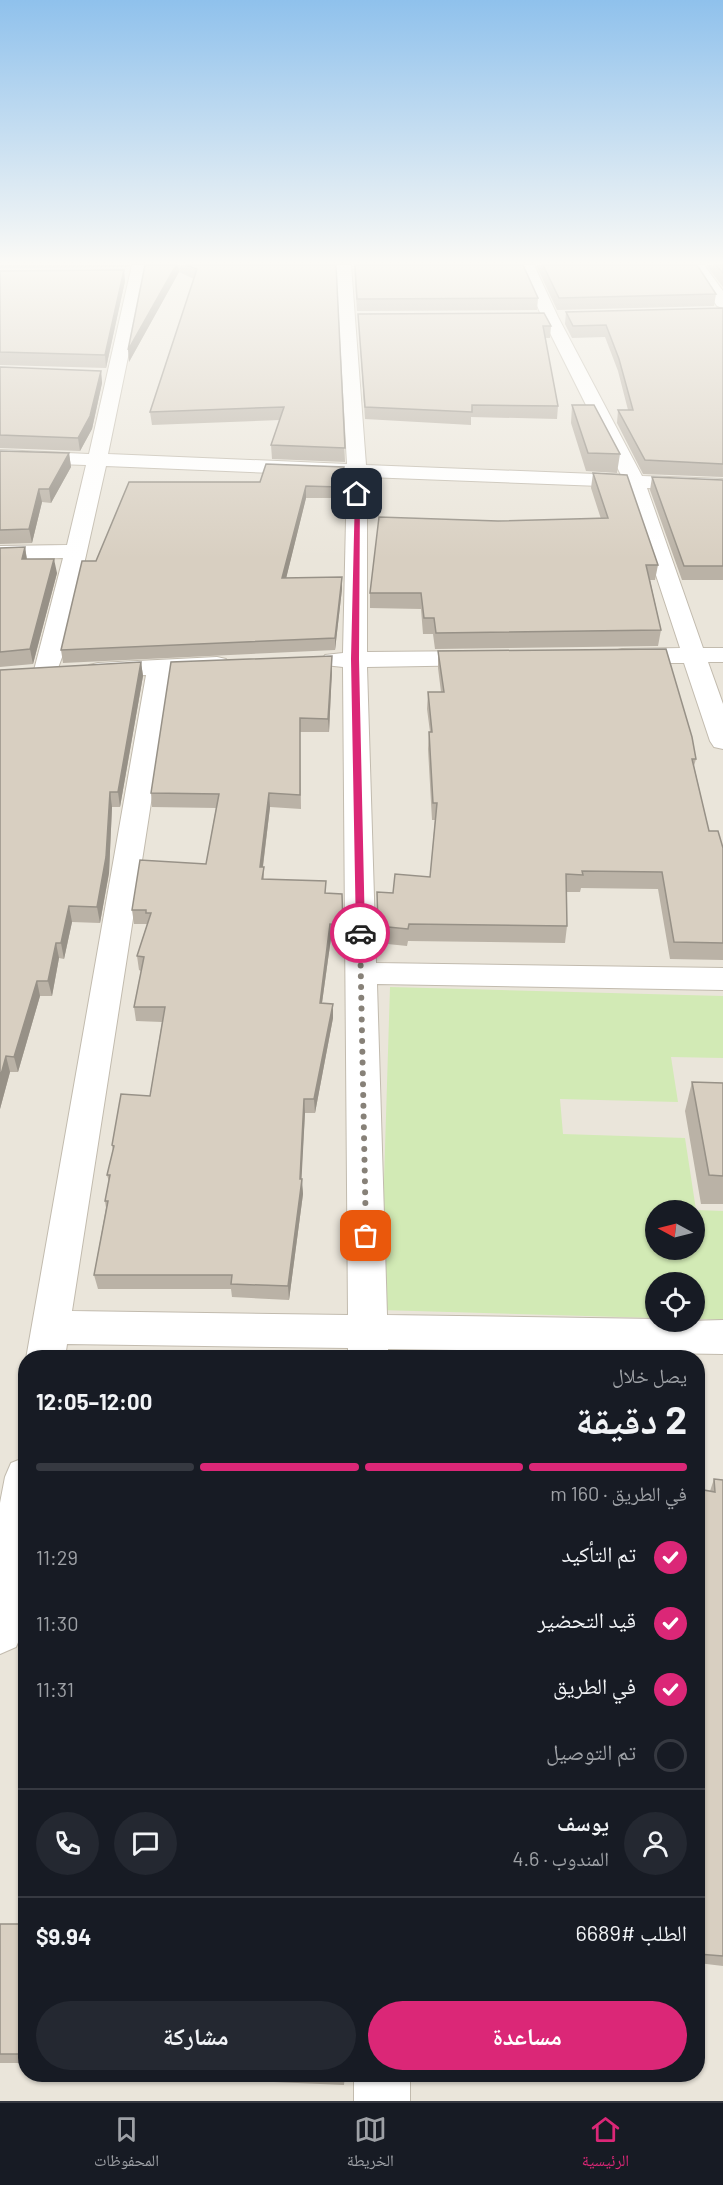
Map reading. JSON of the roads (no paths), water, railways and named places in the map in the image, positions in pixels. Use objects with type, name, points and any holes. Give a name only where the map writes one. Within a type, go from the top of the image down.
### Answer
[{"type":"street","points":[[118,363],[76,551],[54,673],[240,663]]},
{"type":"street","points":[[354,363],[357,471],[355,659],[368,1345]]},
{"type":"street","points":[[574,363],[635,482],[723,741]]},
{"type":"street","points":[[93,375],[116,376]]},
{"type":"street","points":[[0,456],[723,485]]},
{"type":"street","points":[[0,553],[76,551]]},
{"type":"street","points":[[601,657],[723,655]]},
{"type":"street","points":[[309,661],[507,658]]},
{"type":"street","points":[[160,666],[48,1342],[368,1345],[723,1337]]},
{"type":"street","points":[[360,973],[723,979]]},
{"type":"street","points":[[0,1631],[18,1524]]},
{"type":"street","points":[[382,2082],[382,2101]]}]
